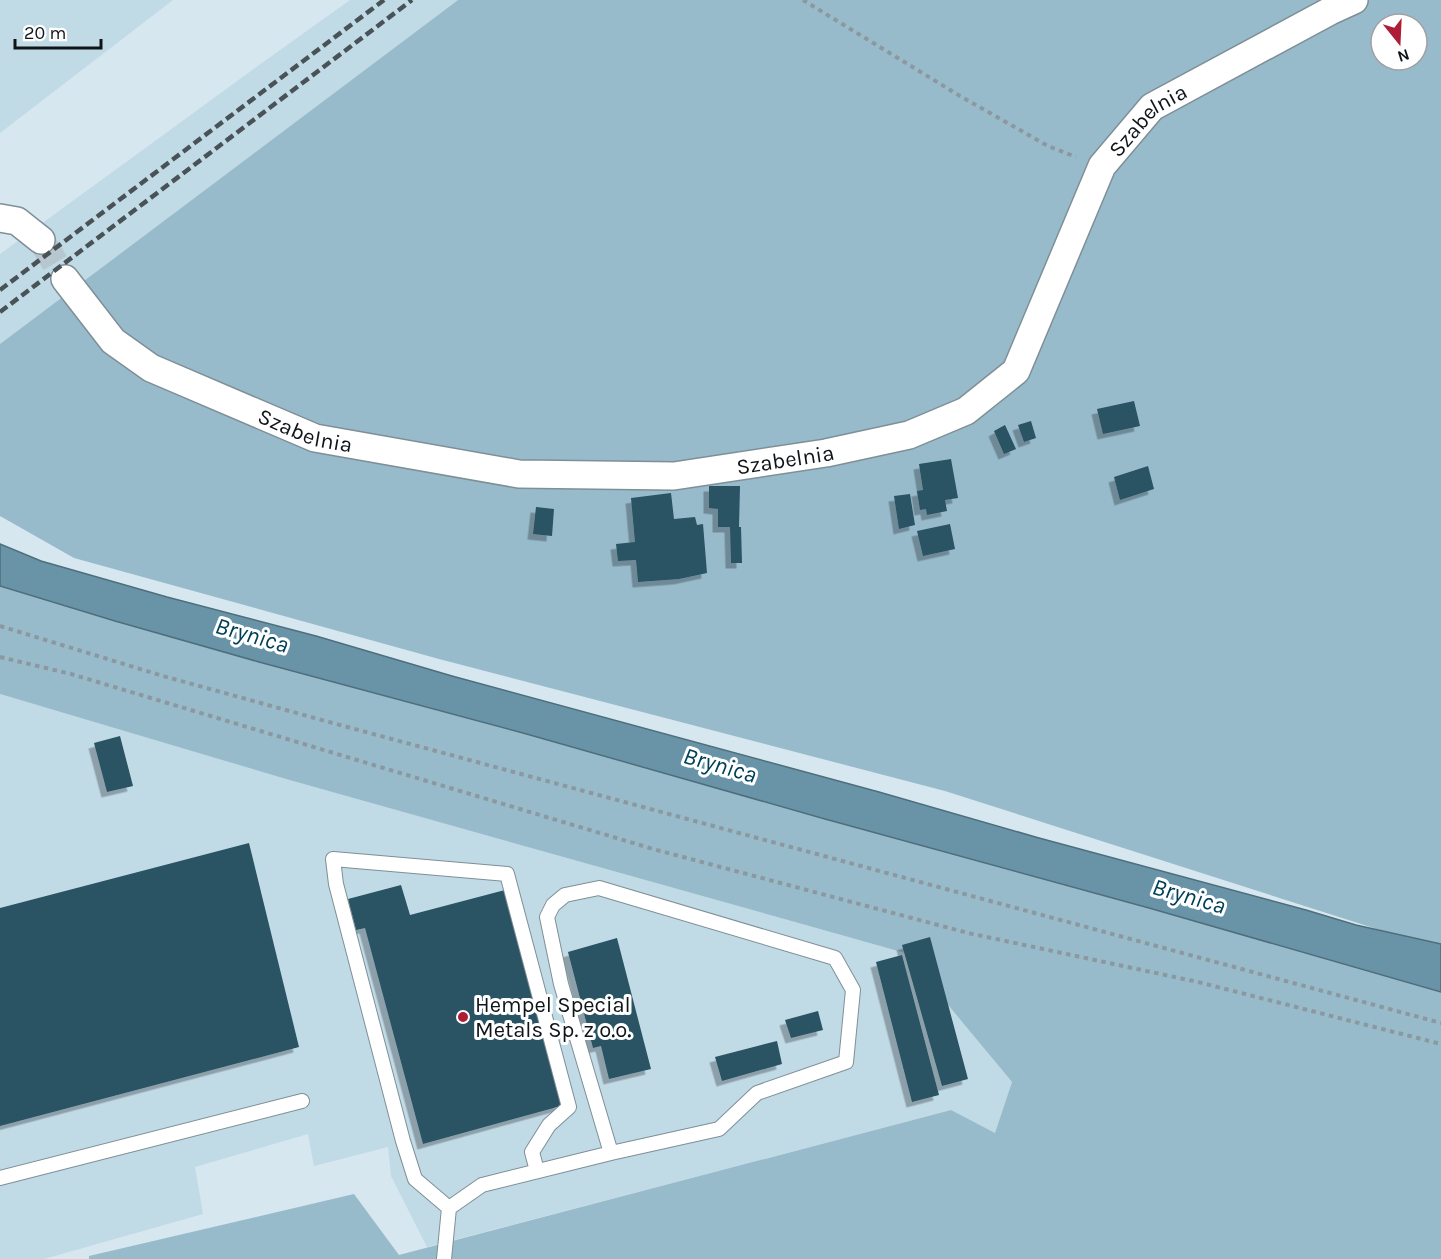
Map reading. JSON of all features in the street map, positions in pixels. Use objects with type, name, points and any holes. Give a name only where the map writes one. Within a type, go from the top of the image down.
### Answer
[{"type":"street","name":"Szabelnia","points":[[65,279],[113,341],[151,368],[315,438],[519,474],[674,476],[837,451],[909,435],[966,411],[1016,371],[1101,166],[1152,107],[1354,0]]},
{"type":"street","points":[[0,218],[17,221],[41,240]]},
{"type":"lane","points":[[449,1208],[415,1179],[336,884],[333,859],[507,874],[569,1107],[549,1125],[532,1152],[537,1172]]},
{"type":"lane","points":[[444,1259],[449,1208],[482,1185],[719,1129],[757,1093],[846,1062],[853,990],[835,958],[599,888],[565,895],[553,905],[548,917],[561,984],[611,1153]]},
{"type":"lane","points":[[0,1178],[302,1101]]},
{"type":"path","points":[[803,0],[960,96],[1048,146],[1101,166]]},
{"type":"path","points":[[0,626],[163,676],[340,726],[1441,1023]]},
{"type":"path","points":[[0,657],[71,675],[687,858],[968,933],[1198,982],[1441,1044]]},
{"type":"shaded area","points":[[0,0],[173,0],[0,133]]},
{"type":"shaded area","points":[[350,0],[458,0],[0,344],[0,254]]},
{"type":"shaded area","points":[[458,0],[1441,0],[1441,944],[1386,932],[945,791],[439,659],[74,558],[0,516],[0,344]]},
{"type":"shaded area","points":[[0,586],[259,662],[523,733],[1441,992],[1441,1259],[89,1259],[89,1256],[354,1194],[399,1255],[951,1110],[995,1133],[1012,1082],[905,953],[286,779],[0,694]]},
{"type":"shaded area","points":[[0,694],[286,779],[905,953],[1012,1082],[995,1134],[951,1110],[427,1247],[391,1176],[388,1147],[314,1166],[308,1134],[195,1167],[203,1214],[44,1259],[0,1259]]},
{"type":"water","name":"Brynica","points":[[0,544],[41,561],[167,597],[316,636],[452,676],[1356,925],[1441,944],[1441,992],[523,733],[259,662],[0,586]]},
{"type":"building","points":[[1134,401],[1140,426],[1103,434],[1097,409]]},
{"type":"building","points":[[1031,421],[1036,438],[1024,442],[1018,425]]},
{"type":"building","points":[[1005,425],[1016,449],[1004,454],[994,431]]},
{"type":"building","points":[[951,459],[958,498],[945,500],[947,511],[927,515],[926,509],[920,510],[917,491],[923,490],[919,464]]},
{"type":"building","points":[[1148,466],[1154,489],[1120,500],[1114,477]]},
{"type":"building","points":[[709,486],[740,486],[739,527],[741,527],[742,563],[731,563],[730,527],[718,527],[718,509],[709,508]]},
{"type":"building","points":[[671,493],[674,519],[695,517],[697,525],[703,524],[707,573],[679,579],[638,582],[636,560],[618,561],[616,544],[635,542],[631,498]]},
{"type":"building","points":[[910,494],[915,525],[899,529],[894,496]]},
{"type":"building","points":[[536,507],[554,509],[552,536],[533,534]]},
{"type":"building","points":[[950,524],[955,549],[923,556],[917,531]]},
{"type":"building","points":[[120,736],[133,786],[107,792],[94,743]]},
{"type":"building","points":[[249,843],[299,1047],[0,1126],[0,908]]},
{"type":"building","name":"Hempel Special Metals Sp. z o.o.","points":[[401,885],[410,915],[505,890],[561,1106],[423,1144],[365,928],[356,930],[348,899]]},
{"type":"building","points":[[930,937],[968,1079],[942,1086],[902,945]]},
{"type":"building","points":[[617,938],[651,1069],[609,1079],[601,1046],[593,1048],[568,952]]},
{"type":"building","points":[[902,955],[939,1095],[912,1102],[876,962]]},
{"type":"building","points":[[818,1011],[823,1030],[791,1038],[785,1020]]},
{"type":"building","points":[[777,1041],[782,1064],[722,1081],[715,1057]]},
{"type":"tunnel","points":[[41,240],[65,279]]},
{"type":"railway","points":[[0,290],[384,0]]},
{"type":"railway","points":[[0,312],[412,0]]},
{"type":"place","name":"Hempel Special Metals Sp. z o.o.","points":[[463,1017]]}]
